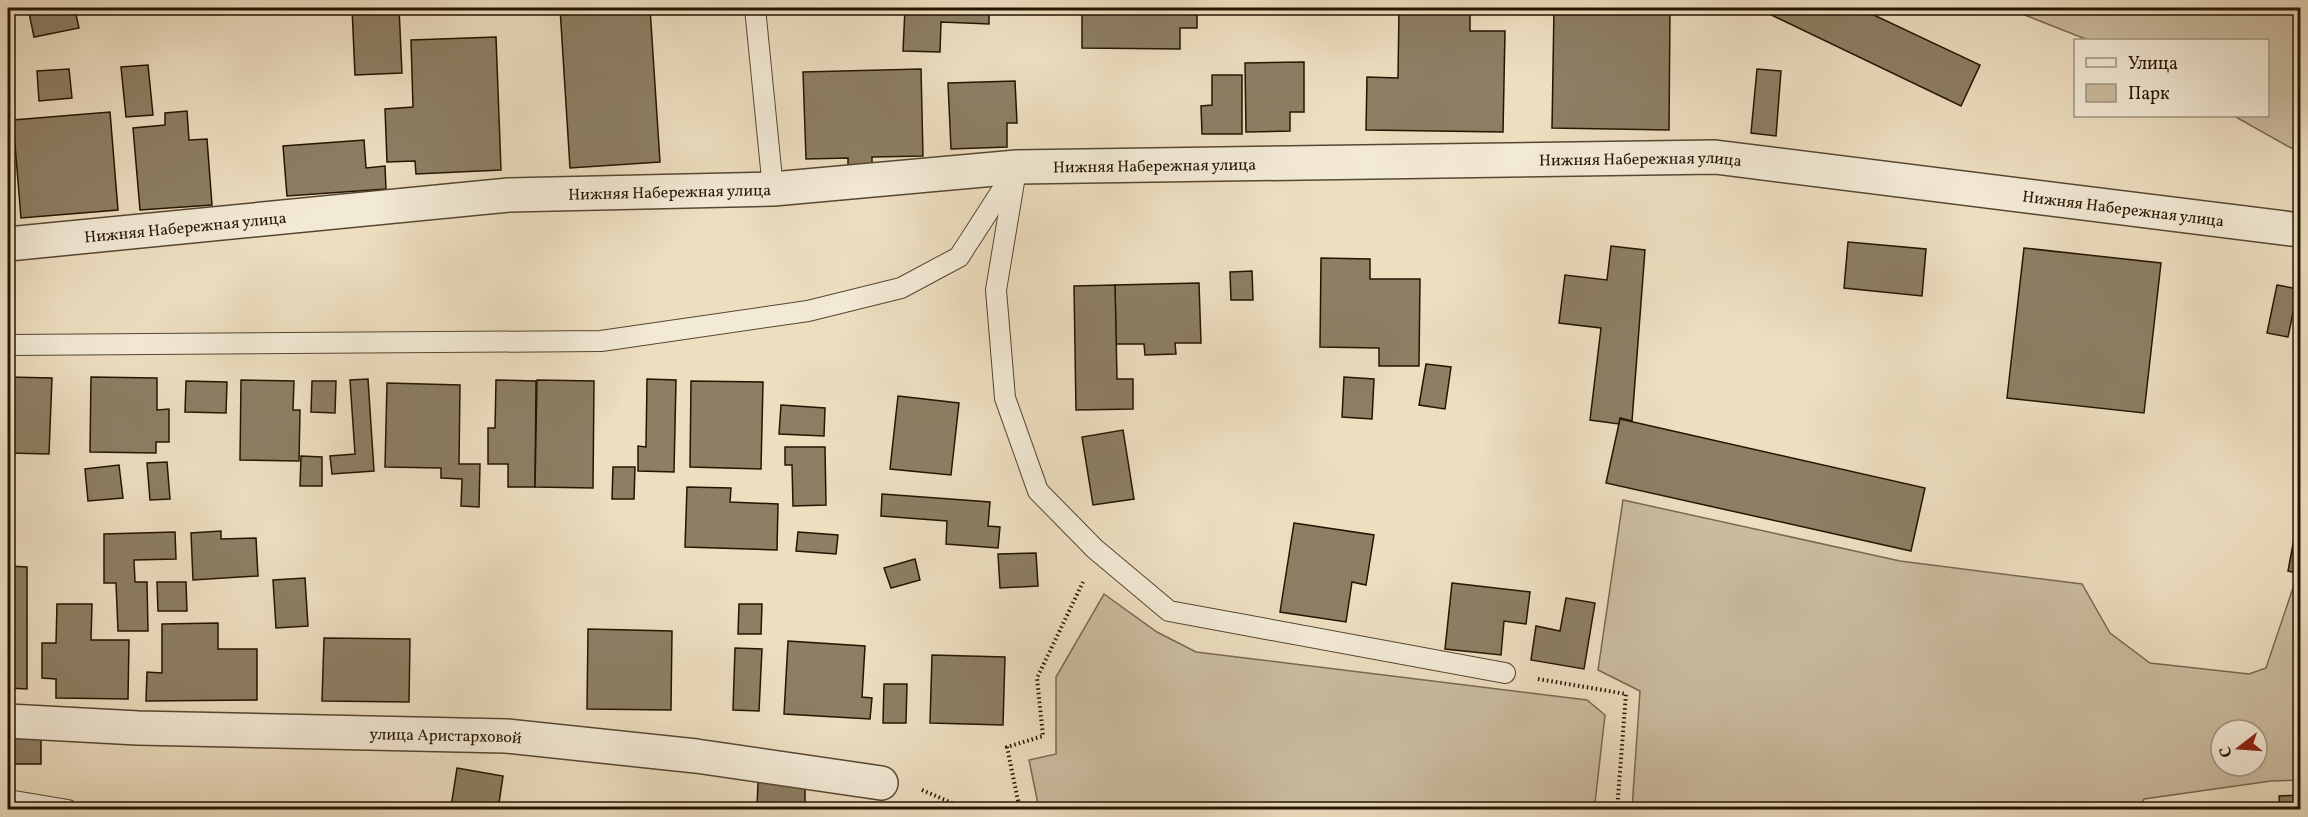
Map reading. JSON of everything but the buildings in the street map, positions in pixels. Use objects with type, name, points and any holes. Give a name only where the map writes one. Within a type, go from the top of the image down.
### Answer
[{"type":"street","name":"Нижняя Набережная улица","points":[[8,244],[509,195],[773,189],[1017,167],[1715,157],[2301,230]]},
{"type":"street","name":"улица Аристарховой","points":[[8,721],[138,728],[506,736],[696,756],[880,783]]},
{"type":"lane","points":[[755,8],[773,189]]},
{"type":"lane","points":[[8,345],[601,342],[808,311],[901,288],[959,257],[1017,167]]},
{"type":"lane","points":[[1017,167],[996,290],[1005,398],[1038,490],[1095,549],[1169,611],[1505,673]]},
{"type":"lane","points":[[8,800],[68,810]]},
{"type":"path","points":[[1020,810],[1007,747],[1043,736],[1037,678],[1082,585]]},
{"type":"path","points":[[1505,673],[1626,694],[1617,810]]},
{"type":"path","points":[[880,783],[916,788],[968,810]]},
{"type":"green space","points":[[2007,8],[2300,8],[2300,153],[2236,117],[2269,117],[2269,39],[2085,39]]},
{"type":"green space","points":[[1623,500],[1900,561],[2082,584],[2110,633],[2150,663],[2249,674],[2266,668],[2295,582],[2300,582],[2300,780],[2271,781],[2144,799],[2139,810],[1632,809],[1640,691],[1598,670]]},
{"type":"green space","points":[[1104,594],[1157,632],[1196,652],[1587,700],[1605,715],[1595,803],[1587,810],[1039,809],[1029,760],[1056,754],[1056,677]]}]
